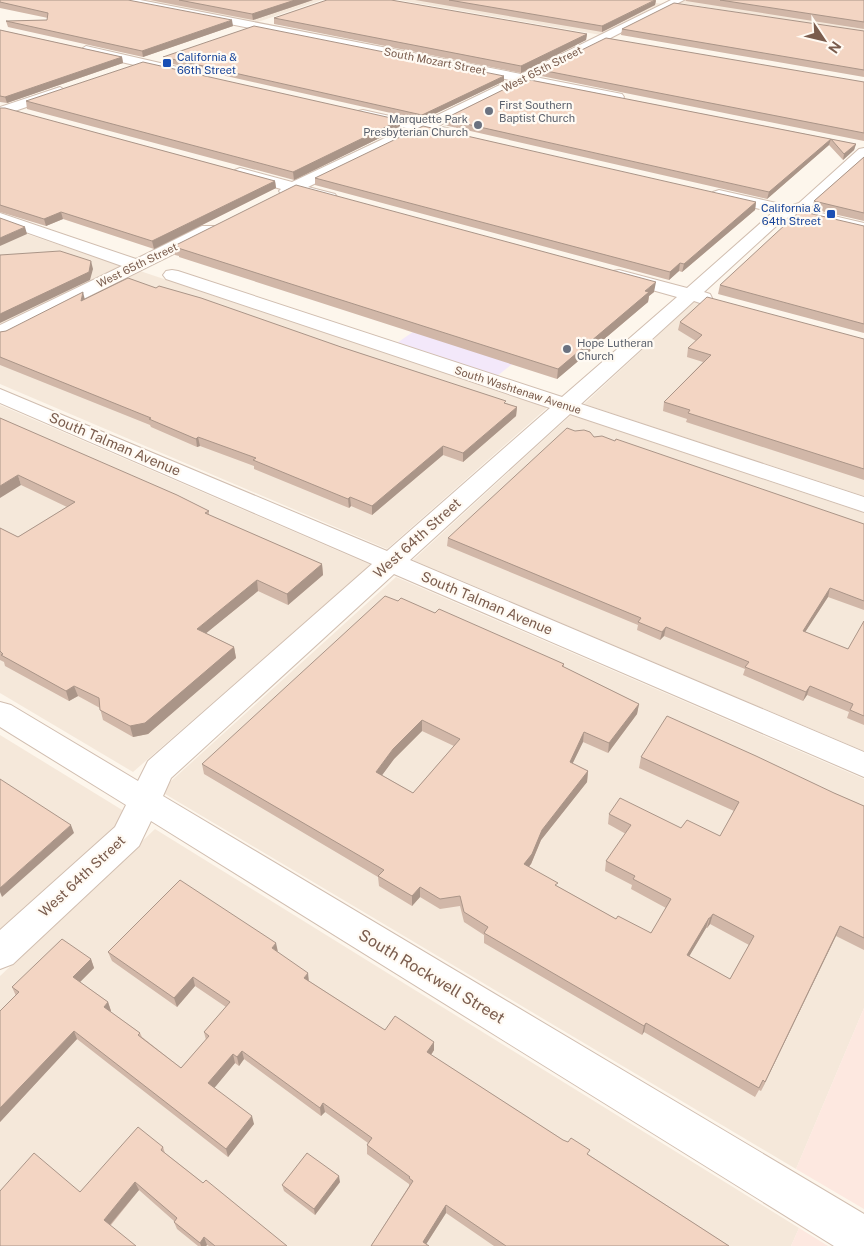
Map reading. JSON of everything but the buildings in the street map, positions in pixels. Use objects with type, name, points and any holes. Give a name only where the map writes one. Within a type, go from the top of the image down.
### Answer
[{"type":"street","name":"South Mozart Street","points":[[124,0],[632,100]]},
{"type":"street","points":[[655,1],[675,2],[693,7]]},
{"type":"street","name":"West 65th Street","points":[[276,197],[409,131],[434,123],[675,2]]},
{"type":"street","points":[[229,34],[280,17]]},
{"type":"street","points":[[582,34],[626,42]]},
{"type":"street","points":[[73,47],[190,74]]},
{"type":"street","points":[[123,70],[165,57]]},
{"type":"street","points":[[2,110],[70,88]]},
{"type":"street","points":[[2,110],[36,117]]},
{"type":"street","points":[[350,110],[470,138]]},
{"type":"street","name":"West 64th Street","points":[[0,953],[127,836],[159,770],[778,216],[805,206],[861,147]]},
{"type":"street","points":[[223,168],[346,201]]},
{"type":"street","points":[[702,191],[864,228]]},
{"type":"street","points":[[0,218],[138,264]]},
{"type":"street","name":"West 65th Street","points":[[0,333],[225,222]]},
{"type":"street","points":[[602,270],[720,302]]},
{"type":"street","name":"South Washtenaw Avenue","points":[[172,275],[864,505]]},
{"type":"street","name":"South Talman Avenue","points":[[0,395],[864,765]]},
{"type":"street","name":"South Rockwell Street","points":[[0,713],[864,1239]]},
{"type":"shaded area","points":[[137,0],[322,0],[255,23]]},
{"type":"shaded area","points":[[399,0],[638,0],[663,4],[601,35]]},
{"type":"shaded area","points":[[687,0],[864,0],[864,32],[680,3]]},
{"type":"shaded area","points":[[0,225],[122,266],[0,326]]},
{"type":"shaded area","points":[[137,270],[548,407],[387,549],[0,384],[0,340]]},
{"type":"shaded area","points":[[467,294],[564,323],[497,376],[397,343]]},
{"type":"shaded area","points":[[696,300],[864,346],[864,496],[584,404]]},
{"type":"shaded area","points":[[0,405],[371,565],[133,772],[0,693]]},
{"type":"shaded area","points":[[571,415],[864,513],[864,751],[413,560]]},
{"type":"shaded area","points":[[396,577],[864,779],[864,1008],[796,1169],[160,791]]},
{"type":"shaded area","points":[[0,735],[132,816],[0,936]]},
{"type":"shaded area","points":[[155,829],[799,1228],[791,1246],[0,1246],[0,976]]},
{"type":"shaded area","points":[[864,1008],[864,1209],[796,1169]]},
{"type":"shaded area","points":[[799,1228],[828,1246],[791,1246]]},
{"type":"place","name":"California & 66th Street","points":[[167,63]]},
{"type":"place","name":"First Southern Baptist Church","points":[[489,111]]},
{"type":"place","name":"Marquette Park Presbyterian Church","points":[[478,125]]},
{"type":"place","name":"California & 64th Street","points":[[831,214]]},
{"type":"place","name":"Hope Lutheran Church","points":[[567,349]]}]
